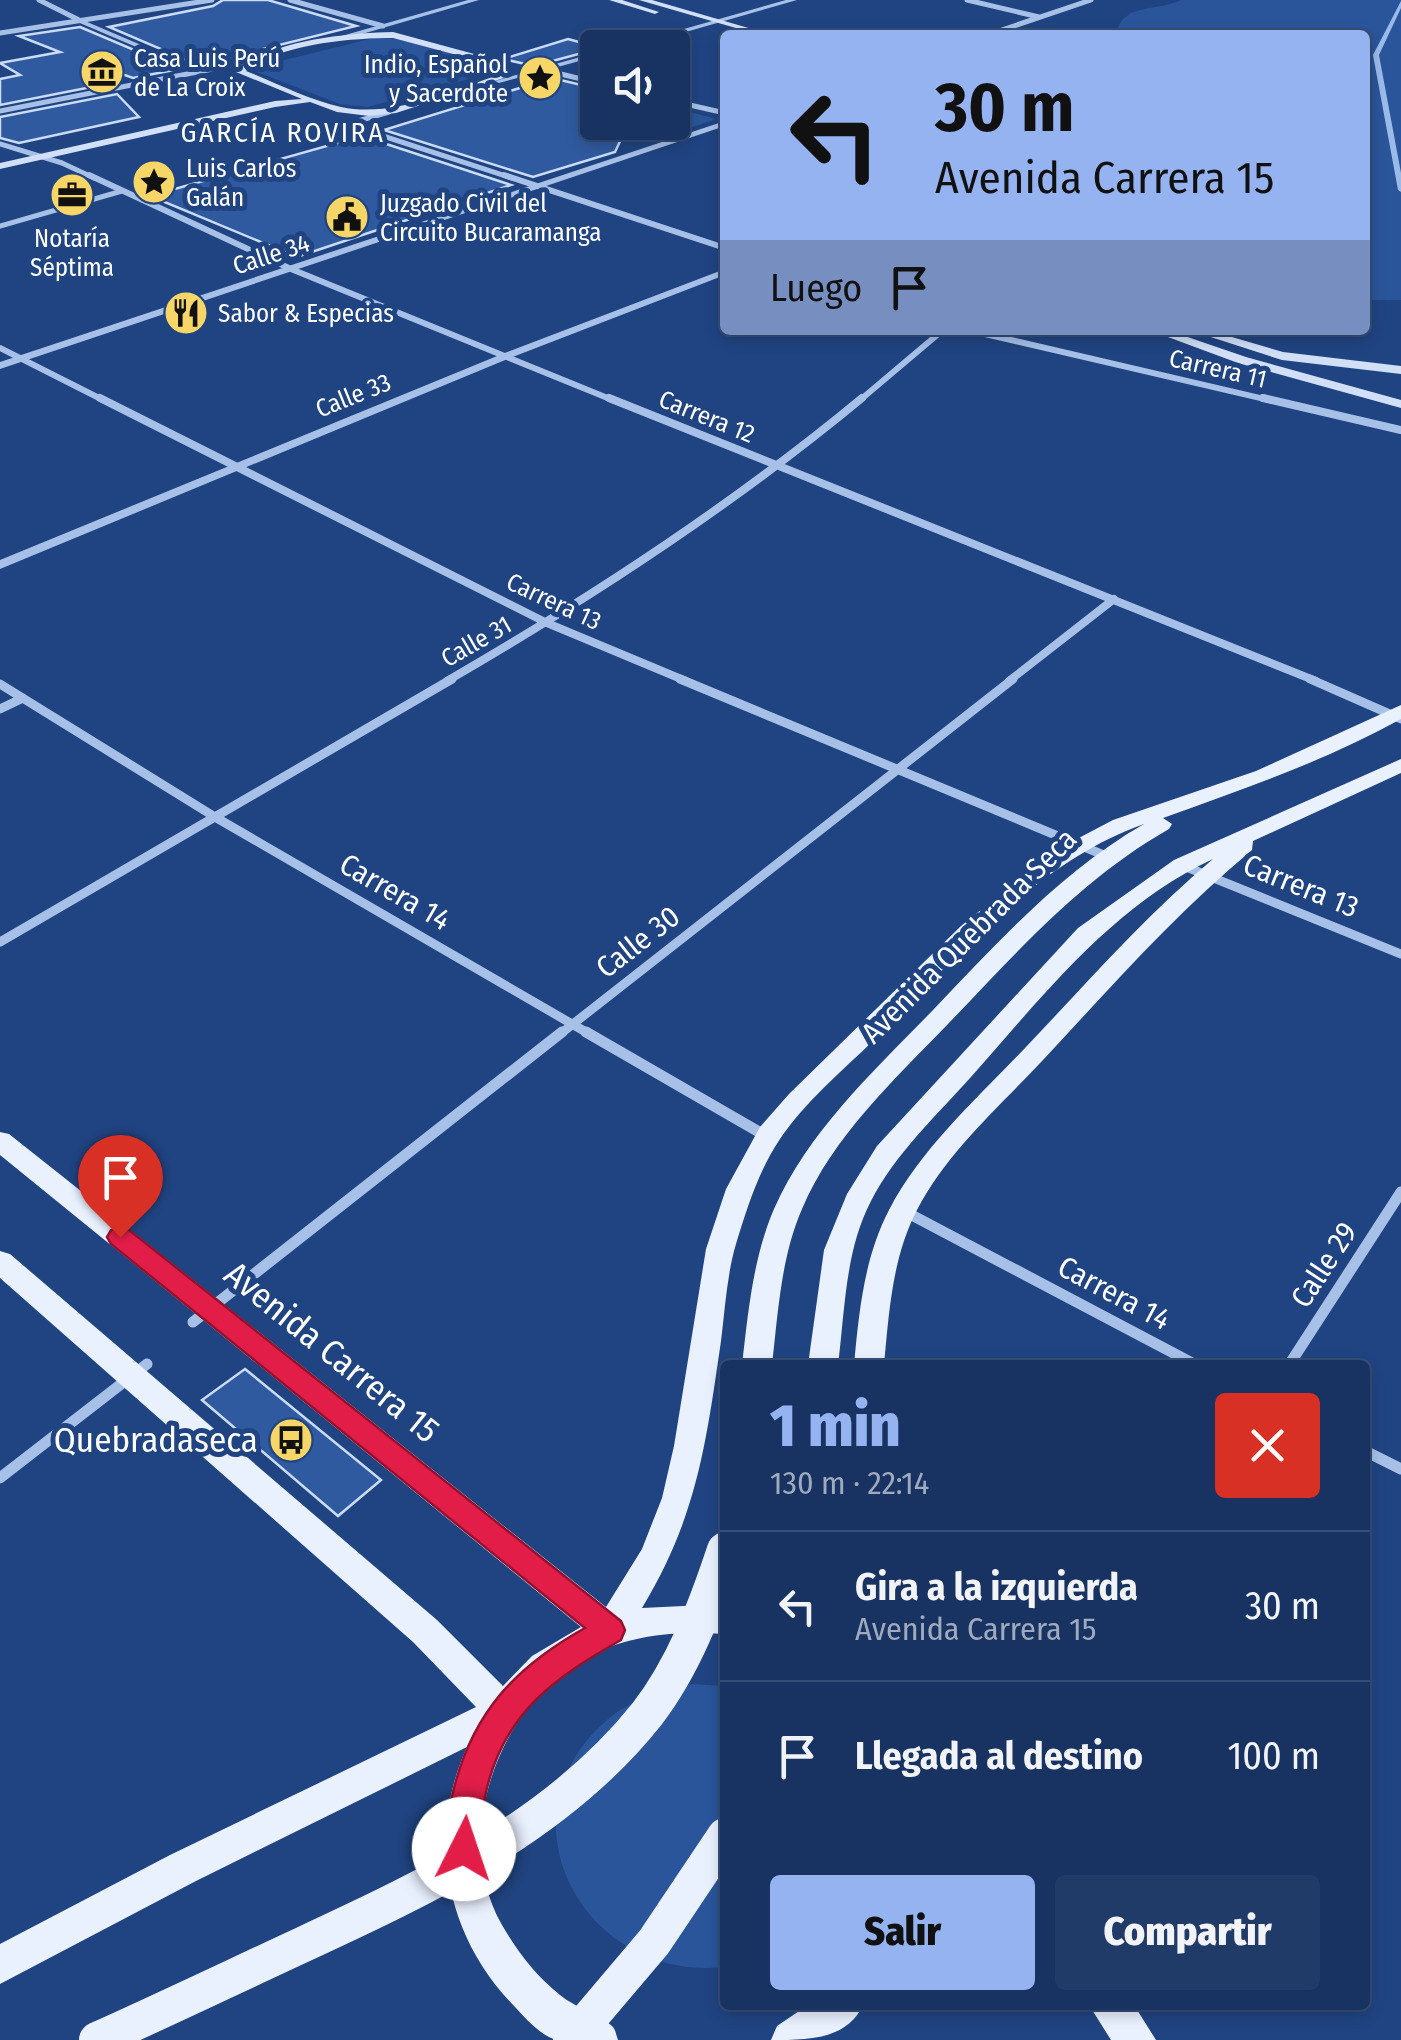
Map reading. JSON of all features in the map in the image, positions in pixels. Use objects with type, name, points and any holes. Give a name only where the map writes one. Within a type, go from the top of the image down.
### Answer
[{"type":"main road","points":[[614,0],[720,30]]},
{"type":"main road","points":[[644,0],[751,30]]},
{"type":"main road","points":[[382,35],[408,38],[497,63],[504,70],[498,81],[396,110],[348,111],[240,72],[253,60],[335,39],[382,35]]},
{"type":"main road","points":[[0,156],[257,98],[272,90],[272,86]]},
{"type":"main road","points":[[0,166],[281,103],[315,101]]},
{"type":"main road","points":[[1170,335],[1242,360],[1401,404]]},
{"type":"main road","points":[[1212,335],[1282,356],[1401,370]]},
{"type":"main road","points":[[610,1630],[656,1555],[678,1498],[690,1446],[720,1249],[740,1189],[768,1137],[798,1100],[1013,892],[1094,850],[1121,825],[1266,775],[1399,715]]},
{"type":"main road","points":[[824,1360],[838,1250],[857,1201],[887,1153],[1086,934],[1182,865],[1401,766]]},
{"type":"main road","points":[[869,1360],[875,1300],[886,1253],[903,1210],[959,1133],[1120,962],[1210,876],[1254,838],[1291,814]]},
{"type":"main road","name":"Avenida Quebrada Seca","points":[[757,1360],[776,1249],[788,1208],[847,1117],[1048,906],[1094,850]]},
{"type":"main road","name":"Avenida Carrera 15","points":[[0,1141],[202,1316],[610,1630]]},
{"type":"main road","points":[[0,1262],[140,1370],[425,1632],[504,1711]]},
{"type":"main road","points":[[98,2040],[435,1884],[538,1817],[607,1757],[646,1713],[683,1658],[720,1566]]},
{"type":"main road","points":[[598,2040],[578,2033],[524,1991],[486,1938],[466,1879],[463,1820],[476,1762],[504,1711],[551,1663],[610,1630],[675,1616],[720,1618]]},
{"type":"main road","points":[[0,1965],[183,1868],[504,1711]]},
{"type":"main road","points":[[571,2040],[608,2004],[679,1911],[720,1844]]},
{"type":"main road","points":[[791,2040],[836,2010]]},
{"type":"main road","points":[[1112,2010],[1136,2040]]},
{"type":"street","points":[[39,0],[202,74]]},
{"type":"street","points":[[0,33],[212,0]]},
{"type":"street","points":[[290,0],[383,26]]},
{"type":"street","points":[[335,39],[476,0]]},
{"type":"street","points":[[684,30],[794,0]]},
{"type":"street","points":[[967,0],[1042,17]]},
{"type":"street","points":[[1002,30],[1091,0]]},
{"type":"street","points":[[498,81],[580,59]]},
{"type":"street","points":[[0,112],[202,74],[253,60]]},
{"type":"street","points":[[540,69],[580,79]]},
{"type":"street","points":[[690,104],[720,112]]},
{"type":"street","points":[[347,124],[396,110]]},
{"type":"street","points":[[338,121],[720,246]]},
{"type":"street","name":"Calle 34","points":[[0,366],[720,125]]},
{"type":"street","name":"Carrera 12","points":[[0,144],[41,156],[292,269],[779,468],[1280,664],[1399,715]]},
{"type":"street","points":[[0,226],[122,191]]},
{"type":"street","name":"Calle 33","points":[[0,564],[506,356],[720,274]]},
{"type":"street","name":"Calle 31","points":[[0,942],[547,623],[779,468],[937,335]]},
{"type":"street","name":"Carrera 11","points":[[990,335],[1401,430]]},
{"type":"street","name":"Carrera 13","points":[[0,348],[547,623],[1094,850]]},
{"type":"street","name":"Calle 30","points":[[202,1316],[1114,599]]},
{"type":"street","name":"Carrera 14","points":[[0,684],[215,816],[768,1137]]},
{"type":"street","points":[[0,709],[23,698]]},
{"type":"street","name":"Carrera 13","points":[[1182,865],[1401,954]]},
{"type":"street","name":"Calle 29","points":[[1292,1360],[1401,1192]]},
{"type":"street","name":"Carrera 14","points":[[903,1210],[1187,1360]]},
{"type":"street","points":[[0,1478],[140,1370]]},
{"type":"street","points":[[1370,1454],[1401,1469]]},
{"type":"shaded area","points":[[1181,0],[1401,0],[1401,300],[1370,300],[1370,30],[1118,30],[1125,17],[1133,13]]},
{"type":"shaded area","points":[[378,37],[487,64],[494,72],[368,107],[340,104],[257,72],[268,64]]},
{"type":"shaded area","points":[[690,112],[716,119],[690,128]]},
{"type":"shaded area","points":[[691,1684],[720,1686],[720,1967],[675,1965],[631,1949],[596,1921],[571,1886],[558,1845],[558,1802],[574,1759],[607,1720],[647,1697]]},
{"type":"building","points":[[223,0],[268,0],[356,26],[198,65],[109,27],[213,6]]},
{"type":"building","name":"Casa Luis Perú de La Croix","points":[[80,27],[179,69],[133,78],[85,61],[107,84],[0,105],[0,79],[20,75],[0,63],[60,52],[19,36]]},
{"type":"building","points":[[568,39],[580,42],[580,54],[534,66],[503,59]]},
{"type":"building","points":[[552,78],[580,85],[580,140],[621,140],[615,152],[533,177],[384,130]]},
{"type":"building","points":[[117,94],[139,117],[19,143],[0,138],[0,117]]},
{"type":"building","points":[[362,136],[511,185],[297,257],[150,196]]},
{"type":"building","name":"Quebradaseca","points":[[245,1369],[381,1480],[338,1516],[202,1400]]},
{"type":"waterway","points":[[1401,3],[1376,55],[1401,190]]},
{"type":"place","name":"Casa Luis Perú de La Croix","points":[[102,72]]},
{"type":"place","name":"Indio, Español y Sacerdote","points":[[540,78]]},
{"type":"place","name":"Luis Carlos Galán","points":[[154,182]]},
{"type":"place","name":"Notaría Séptima","points":[[72,195]]},
{"type":"place","name":"Juzgado Civil del Circuito Bucaramanga","points":[[347,217]]},
{"type":"place","name":"Sabor & Especias","points":[[186,313]]},
{"type":"place","name":"Quebradaseca","points":[[291,1440]]},
{"type":"district","name":"GARCÍA ROVIRA","points":[[283,132]]},
{"type":"route","points":[[120,1237],[610,1630],[551,1663],[504,1711],[476,1762],[463,1820],[464,1849]]}]
